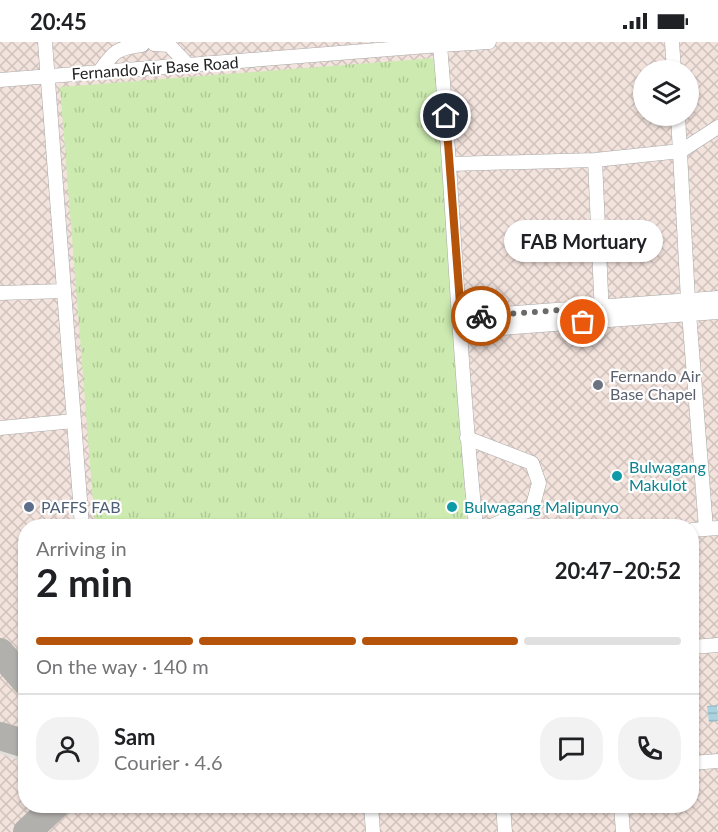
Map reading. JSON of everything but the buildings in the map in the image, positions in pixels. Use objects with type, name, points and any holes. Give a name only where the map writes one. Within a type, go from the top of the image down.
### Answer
[{"type":"street","points":[[0,80],[48,77],[45,42]]},
{"type":"street","name":"Fernando Air Base Road","points":[[81,519],[48,77],[440,44],[489,42]]},
{"type":"street","points":[[672,42],[673,60]]},
{"type":"street","points":[[440,44],[451,164],[467,438],[475,519]]},
{"type":"street","points":[[100,71],[112,54],[121,48],[148,45],[169,45],[188,65]]},
{"type":"street","points":[[679,126],[689,307],[712,529]]},
{"type":"street","points":[[451,164],[595,160],[681,151],[718,127]]},
{"type":"street","points":[[595,160],[602,314]]},
{"type":"street","points":[[0,293],[64,291]]},
{"type":"street","points":[[461,324],[689,307],[718,298]]},
{"type":"street","points":[[689,307],[718,312]]},
{"type":"street","points":[[0,428],[74,421]]},
{"type":"street","points":[[467,438],[532,463],[539,483],[532,509],[508,519]]},
{"type":"street","points":[[699,646],[718,645]]},
{"type":"street","points":[[699,762],[718,761]]},
{"type":"street","points":[[372,813],[373,832]]},
{"type":"street","points":[[504,813],[505,832]]},
{"type":"street","points":[[621,813],[622,832]]},
{"type":"shaded area","points":[[0,42],[718,42],[718,832],[0,832]]},
{"type":"shaded area","points":[[0,721],[18,727],[18,760],[0,754]]},
{"type":"green space","points":[[435,58],[467,519],[94,519],[60,87]]},
{"type":"water","points":[[717,705],[718,721],[709,722],[707,706]]},
{"type":"taxiway","points":[[0,652],[18,673]]},
{"type":"taxiway","points":[[0,736],[18,742]]},
{"type":"taxiway","points":[[27,832],[47,813]]},
{"type":"way so far","points":[[481,316],[601,307],[602,321],[583,322]]},
{"type":"place","name":"FAB Mortuary","points":[[583,322]]},
{"type":"place","name":"Fernando Air Base Chapel","points":[[598,385]]},
{"type":"place","name":"Bulwagang Makulot","points":[[617,476]]},
{"type":"place","name":"PAFFS FAB","points":[[29,507]]},
{"type":"place","name":"Bulwagang Malipunyo","points":[[452,507]]},
{"type":"route","points":[[446,116],[461,317],[481,316]]}]
